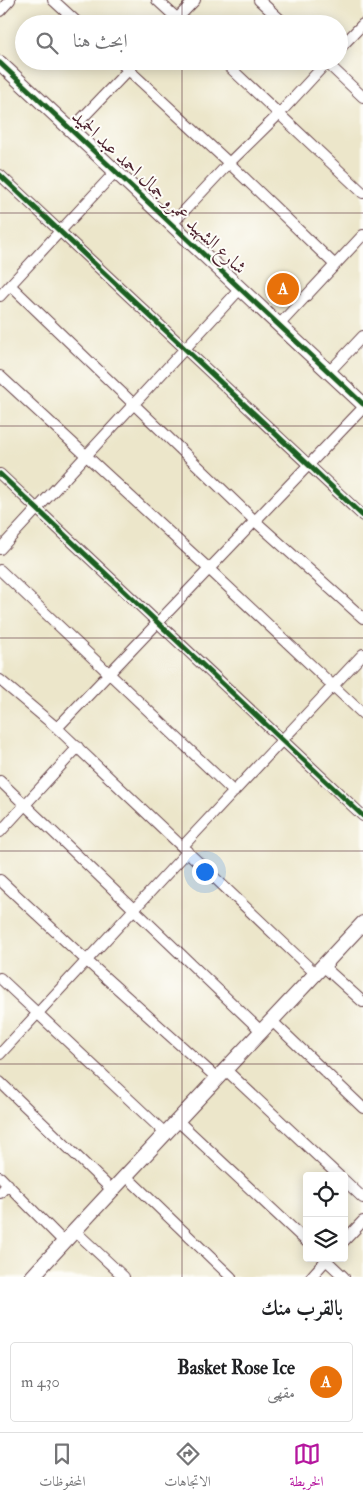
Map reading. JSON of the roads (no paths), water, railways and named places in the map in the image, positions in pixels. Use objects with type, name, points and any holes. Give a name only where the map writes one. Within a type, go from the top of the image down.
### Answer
[{"type":"street","points":[[0,11],[10,0]]},
{"type":"street","points":[[53,0],[69,15]]},
{"type":"street","points":[[158,0],[172,15]]},
{"type":"street","points":[[183,15],[195,0]]},
{"type":"street","points":[[259,0],[275,15]]},
{"type":"street","points":[[348,40],[363,24]]},
{"type":"street","name":"شارع الشهيد عمرو جمال احمد عبد الحميد","points":[[0,63],[363,404]]},
{"type":"street","points":[[71,130],[128,70],[229,163],[335,265]]},
{"type":"street","points":[[233,70],[363,193]]},
{"type":"street","points":[[172,224],[229,163],[279,114],[319,70]]},
{"type":"street","points":[[334,70],[363,98]]},
{"type":"street","points":[[0,296],[115,172]]},
{"type":"street","points":[[1,176],[363,516]]},
{"type":"street","points":[[279,325],[363,235]]},
{"type":"street","points":[[10,285],[255,521],[363,618]]},
{"type":"street","points":[[0,549],[240,289]]},
{"type":"street","points":[[329,372],[363,336]]},
{"type":"street","points":[[0,376],[363,714]]},
{"type":"street","points":[[57,728],[363,408]]},
{"type":"street","points":[[0,474],[363,816]]},
{"type":"street","points":[[0,570],[234,792]]},
{"type":"street","points":[[0,1054],[134,910],[234,792],[363,654]]},
{"type":"street","points":[[0,680],[78,747],[185,849],[320,970],[363,1002]]},
{"type":"street","points":[[0,832],[78,747]]},
{"type":"street","points":[[0,781],[262,1032]]},
{"type":"street","points":[[0,880],[87,961],[335,1172]]},
{"type":"street","points":[[32,1277],[125,1175],[222,1075],[363,923]]},
{"type":"street","points":[[0,978],[166,1133]]},
{"type":"street","points":[[272,1021],[363,1108]]},
{"type":"street","points":[[0,1082],[112,1190]]},
{"type":"street","points":[[178,1121],[303,1238]]},
{"type":"street","points":[[125,1175],[231,1277]]},
{"type":"street","points":[[0,1193],[4,1181],[64,1242]]},
{"type":"street","points":[[348,1184],[363,1198]]},
{"type":"street","points":[[348,1237],[363,1221]]},
{"type":"street","points":[[75,1231],[124,1277]]},
{"type":"street","points":[[311,1277],[324,1262]]},
{"type":"street","points":[[329,1262],[344,1277]]},
{"type":"place","name":"Basket Rose Ice","points":[[283,289]]}]
